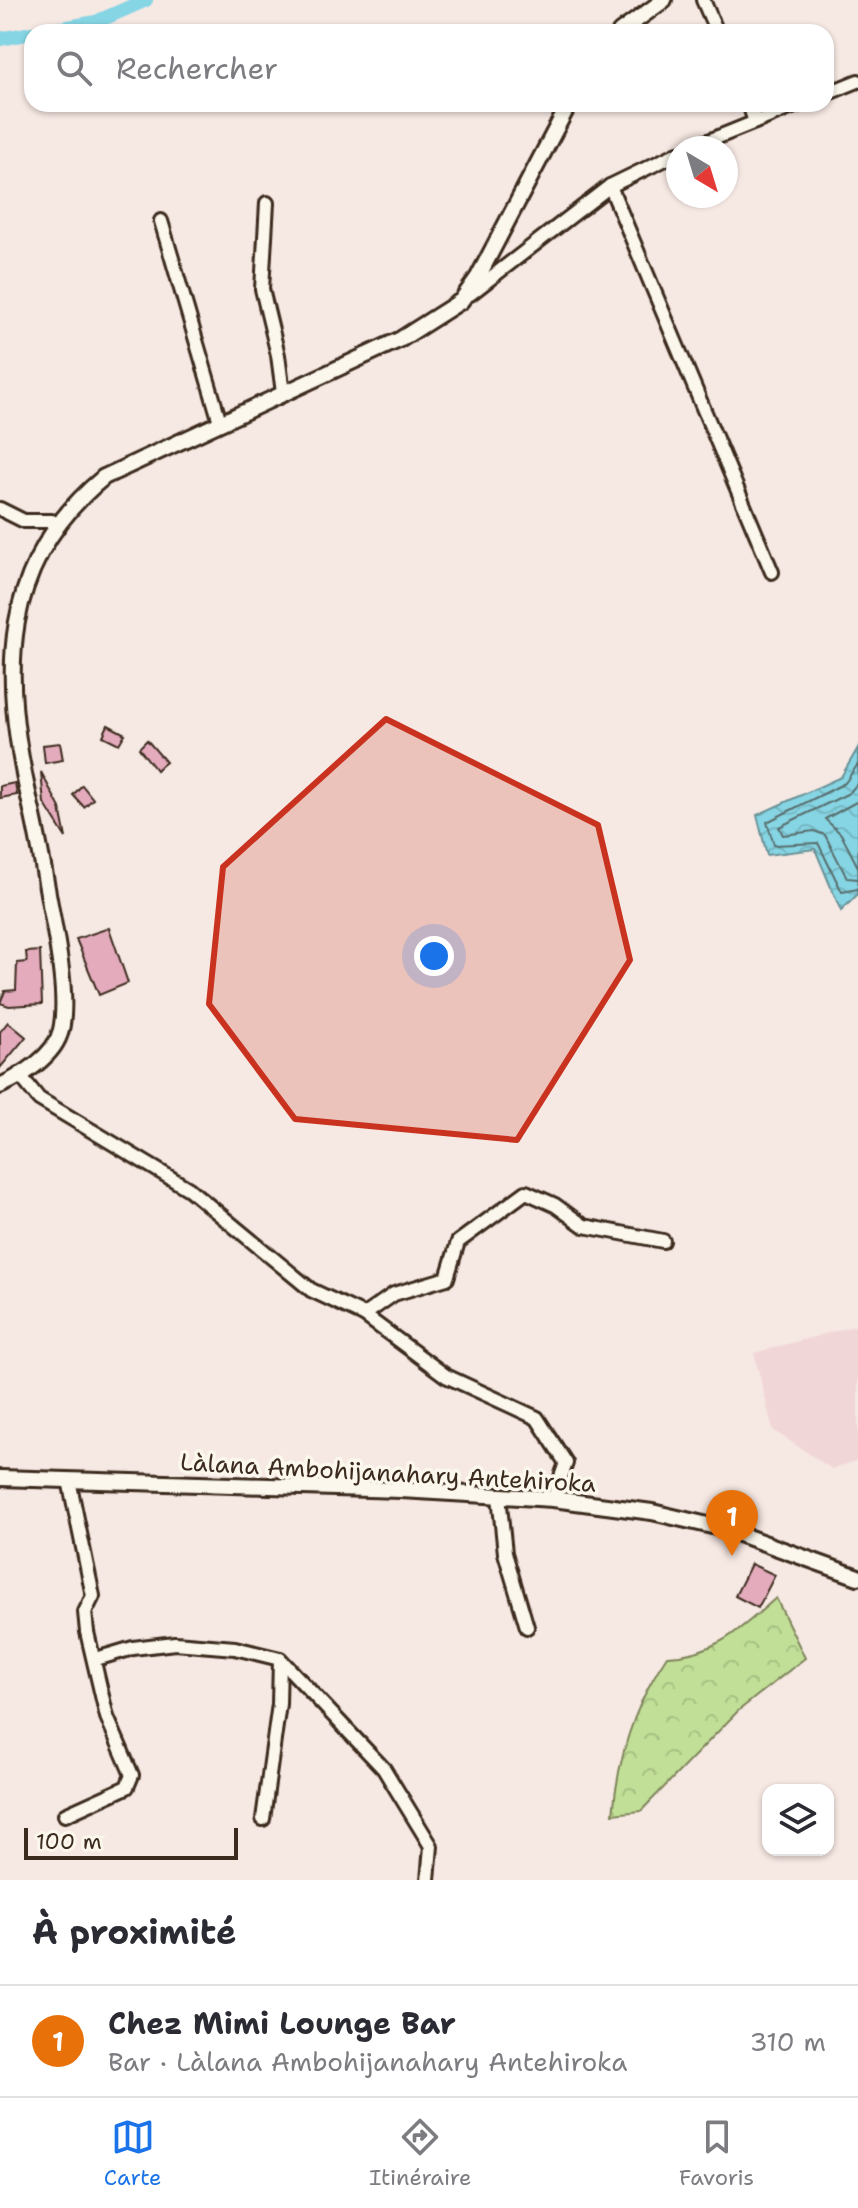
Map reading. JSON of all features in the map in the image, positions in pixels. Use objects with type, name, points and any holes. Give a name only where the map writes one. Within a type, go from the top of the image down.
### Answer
[{"type":"street","points":[[631,24],[664,0]]},
{"type":"street","points":[[703,0],[714,24]]},
{"type":"street","points":[[834,91],[858,81]]},
{"type":"street","points":[[461,301],[478,277],[565,112]]},
{"type":"street","points":[[752,112],[755,122]]},
{"type":"street","points":[[721,136],[780,112]]},
{"type":"street","points":[[0,1086],[31,1068],[55,1044],[61,1031],[59,949],[12,725],[3,644],[18,581],[40,536],[78,494],[104,477],[401,339],[461,301],[610,186],[666,159]]},
{"type":"street","points":[[610,186],[772,572]]},
{"type":"street","points":[[267,203],[262,289],[278,355],[283,393]]},
{"type":"street","points":[[161,221],[220,422]]},
{"type":"street","points":[[0,509],[24,521],[52,521]]},
{"type":"street","points":[[19,1074],[39,1099],[189,1189],[311,1290],[364,1315],[446,1376],[537,1418],[566,1463],[553,1499]]},
{"type":"street","points":[[364,1315],[394,1294],[447,1278],[458,1242],[526,1192],[555,1205],[584,1226],[663,1241]]},
{"type":"street","name":"Làlana Ambohijanahary Antehiroka","points":[[0,1478],[553,1499],[652,1512],[725,1529],[858,1577]]},
{"type":"street","points":[[65,1815],[127,1787],[132,1775],[107,1717],[85,1612],[93,1596],[69,1480]]},
{"type":"street","points":[[499,1496],[505,1553],[527,1627]]},
{"type":"street","points":[[96,1659],[133,1648],[175,1643],[235,1648],[280,1659],[384,1769],[431,1846],[428,1880]]},
{"type":"street","points":[[263,1819],[279,1704],[280,1659]]},
{"type":"highlighted area","points":[[386,719],[598,825],[630,960],[517,1140],[295,1119],[209,1004],[223,867]]},
{"type":"shaded area","points":[[858,1325],[858,1460],[832,1469],[773,1430],[754,1353]]},
{"type":"green space","points":[[776,1598],[805,1658],[738,1711],[641,1811],[613,1814],[619,1772],[630,1731],[646,1692],[667,1656],[700,1651],[714,1645]]},
{"type":"water","points":[[858,748],[858,894],[841,911],[815,849],[767,855],[757,815],[841,777]]},
{"type":"building","points":[[108,725],[125,734],[119,744],[103,736]]},
{"type":"building","points":[[147,740],[166,762],[156,770],[139,748]]},
{"type":"building","points":[[60,743],[63,760],[45,763],[43,745]]},
{"type":"building","points":[[41,772],[60,808],[66,838],[44,803]]},
{"type":"building","points":[[15,783],[17,795],[0,798],[0,786]]},
{"type":"building","points":[[82,785],[93,799],[84,807],[73,795]]},
{"type":"building","points":[[109,928],[128,983],[99,995],[76,939]]},
{"type":"building","points":[[40,951],[42,1004],[9,1006],[0,1003],[5,991],[16,990],[17,963],[27,962],[26,952]]},
{"type":"building","points":[[8,1022],[26,1037],[0,1068],[0,1032]]},
{"type":"building","points":[[751,1564],[775,1575],[758,1608],[735,1596]]},
{"type":"waterway","points":[[85,24],[146,0]]},
{"type":"waterway","points":[[0,39],[24,34]]},
{"type":"place","name":"Chez Mimi Lounge Bar","points":[[732,1556]]}]
